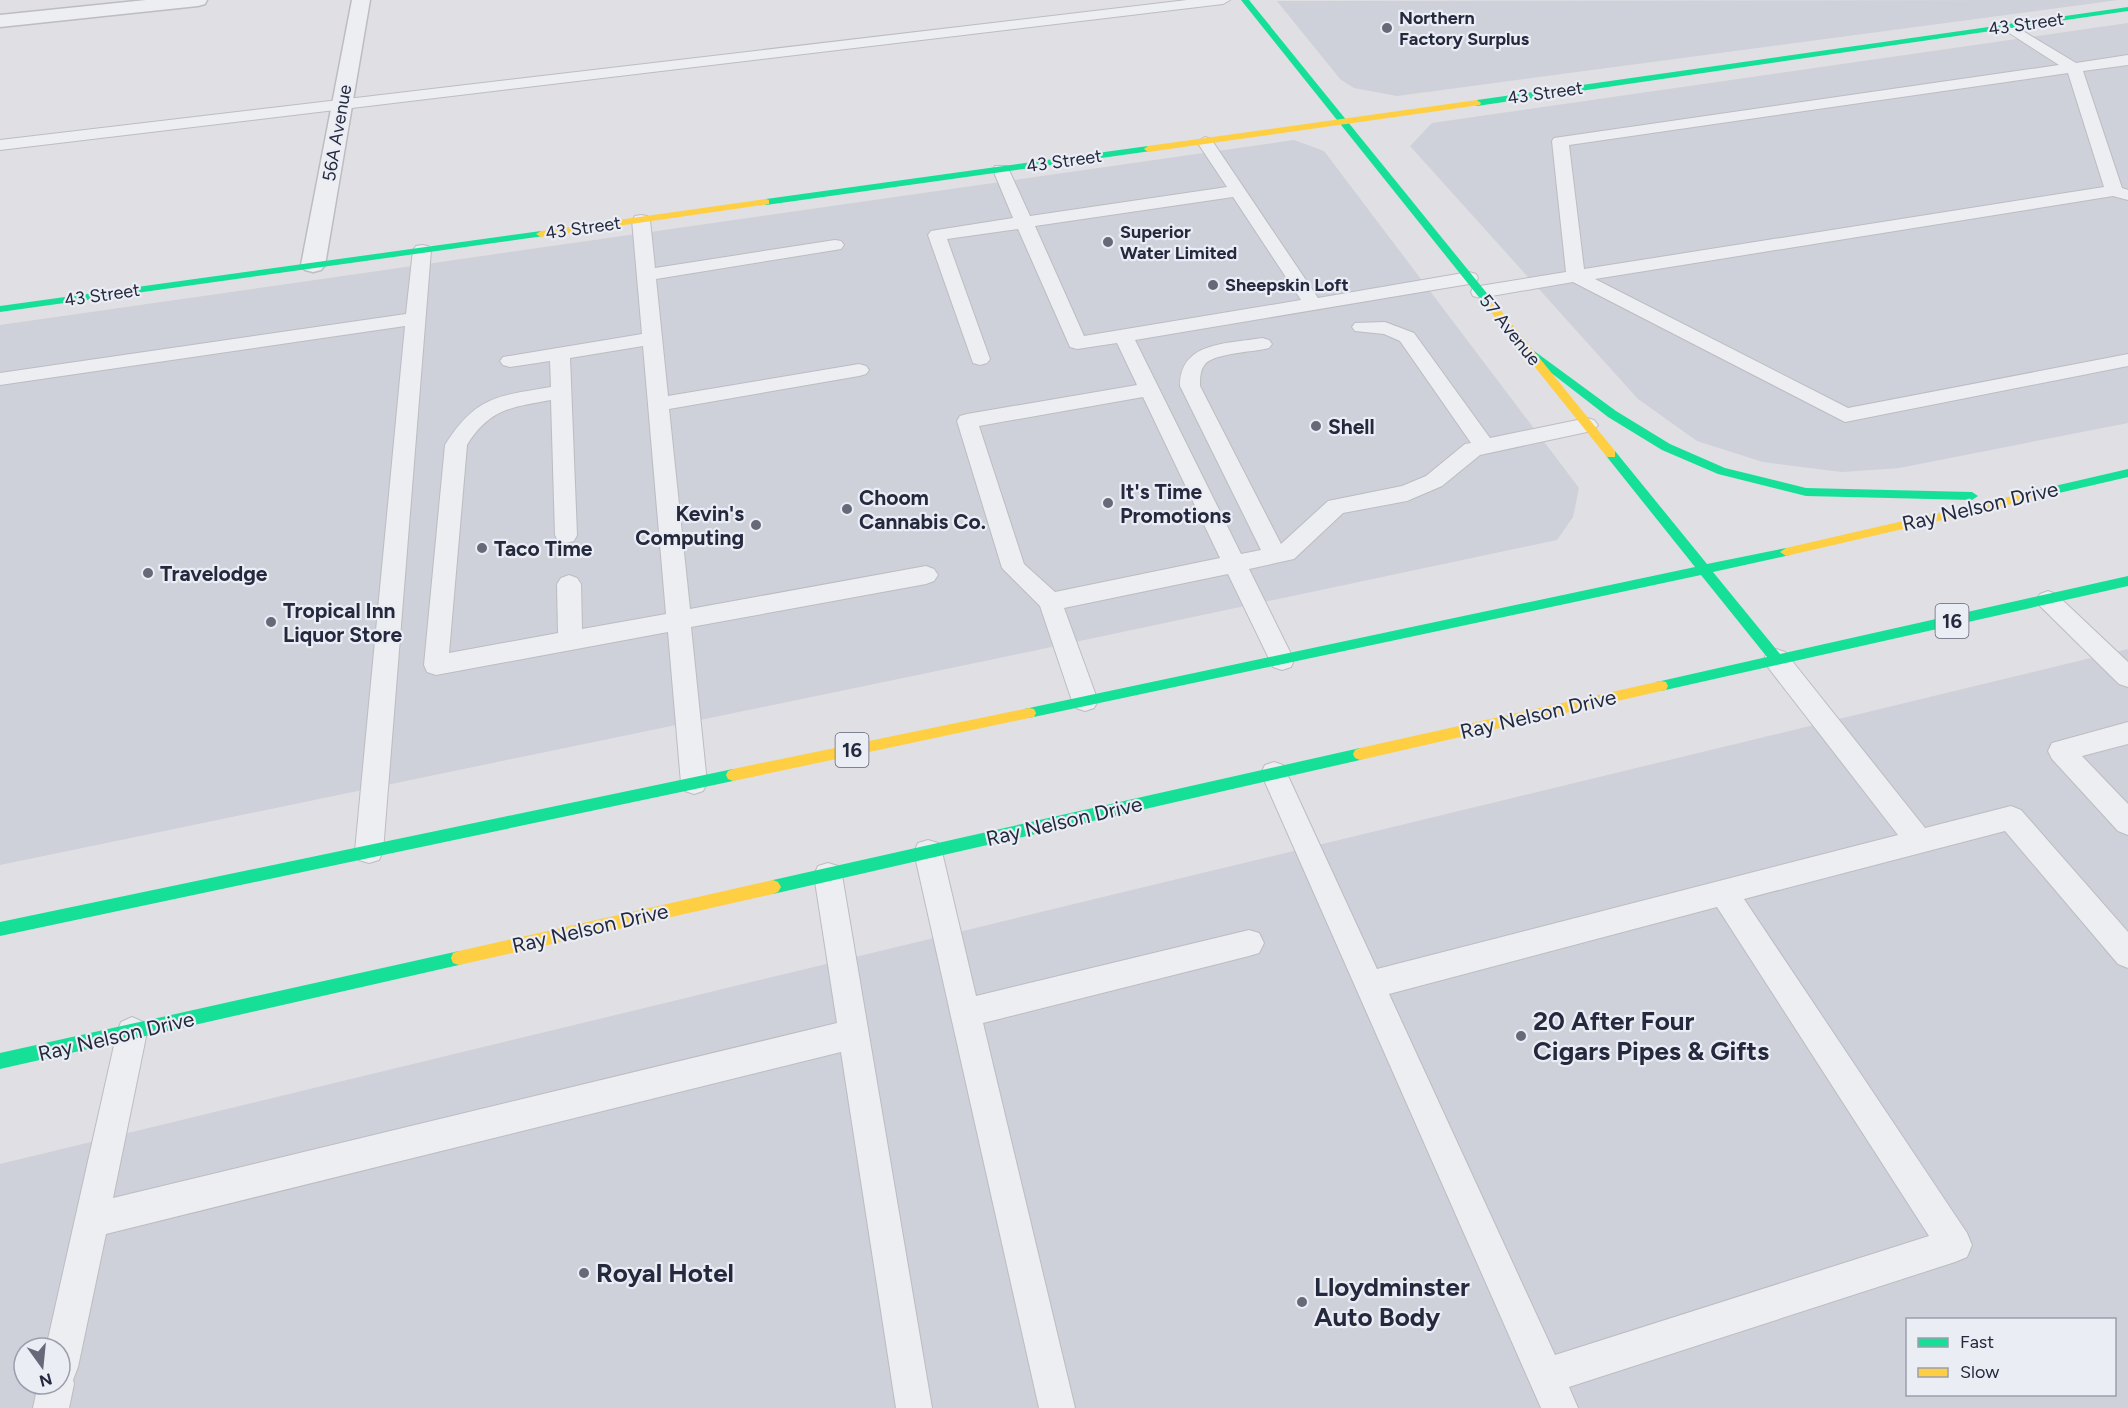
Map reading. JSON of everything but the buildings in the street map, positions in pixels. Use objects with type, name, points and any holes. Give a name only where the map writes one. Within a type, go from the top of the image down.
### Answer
[{"type":"main road","name":"57 Avenue","points":[[1245,0],[1776,659]]},
{"type":"main road","name":"43 Street","points":[[0,309],[1343,123],[2128,9]]},
{"type":"main road","points":[[1522,345],[1612,414],[1666,447],[1722,471],[1806,492],[2019,497]]},
{"type":"main road","name":"Ray Nelson Drive","points":[[0,928],[1705,571],[2128,473]]},
{"type":"main road","name":"Ray Nelson Drive","points":[[0,1061],[2128,581]]},
{"type":"street","points":[[0,21],[198,0]]},
{"type":"street","name":"56A Avenue","points":[[313,266],[361,0]]},
{"type":"lane","points":[[0,145],[1223,0]]},
{"type":"lane","points":[[1001,170],[1077,343],[1313,304],[1474,285],[1576,276],[2121,193],[2074,68],[2008,26]]},
{"type":"lane","points":[[1576,276],[1560,141],[2128,60]]},
{"type":"lane","points":[[1205,142],[1313,304]]},
{"type":"lane","points":[[980,359],[937,235],[1238,191]]},
{"type":"lane","points":[[641,220],[694,783]]},
{"type":"lane","points":[[646,275],[835,245]]},
{"type":"lane","points":[[369,851],[391,618],[408,374],[422,250]]},
{"type":"lane","points":[[1576,276],[1845,415],[2128,360]]},
{"type":"lane","points":[[0,379],[415,319]]},
{"type":"lane","points":[[1362,327],[1382,326],[1396,330],[1407,337],[1484,446]]},
{"type":"lane","points":[[1123,336],[1282,660]]},
{"type":"lane","points":[[510,361],[652,339]]},
{"type":"lane","points":[[1262,344],[1215,352],[1199,358],[1191,374],[1190,386],[1276,556]]},
{"type":"lane","points":[[560,354],[566,536]]},
{"type":"lane","points":[[658,404],[859,370]]},
{"type":"lane","points":[[1086,701],[1050,602],[1014,568],[967,421],[1149,389]]},
{"type":"lane","points":[[561,392],[498,403],[478,413],[464,430],[456,445],[436,665],[926,575]]},
{"type":"lane","points":[[1050,602],[1286,553],[1336,507],[1407,493],[1434,481],[1473,449],[1587,424]]},
{"type":"lane","points":[[569,584],[570,640]]},
{"type":"lane","points":[[2048,600],[2128,677]]},
{"type":"lane","points":[[1776,659],[1919,841]]},
{"type":"lane","points":[[2128,733],[2061,751],[2128,823]]},
{"type":"lane","points":[[1274,773],[1560,1408]]},
{"type":"lane","points":[[1370,986],[2011,818],[2128,954]]},
{"type":"lane","points":[[928,852],[1058,1408]]},
{"type":"lane","points":[[828,874],[914,1408]]},
{"type":"lane","points":[[1546,1376],[1955,1245],[1724,893]]},
{"type":"lane","points":[[965,1013],[1249,943]]},
{"type":"lane","points":[[67,1336],[132,1032]]},
{"type":"lane","points":[[92,1220],[853,1034]]},
{"type":"shaded area","points":[[2118,0],[1397,96],[1354,88],[1340,79],[1277,1]]},
{"type":"shaded area","points":[[2128,23],[2128,423],[1899,468],[1842,472],[1763,462],[1697,441],[1638,399],[1410,146],[1432,123]]},
{"type":"shaded area","points":[[1294,140],[1324,151],[1579,488],[1573,517],[1557,540],[0,865],[0,325]]},
{"type":"shaded area","points":[[2128,649],[2128,1408],[0,1408],[0,1164]]},
{"type":"traffic: fast","points":[[1245,0],[1490,304]]},
{"type":"traffic: fast","points":[[1477,103],[2128,9]]},
{"type":"traffic: fast","points":[[766,202],[1148,149]]},
{"type":"traffic: fast","points":[[0,309],[541,234]]},
{"type":"traffic: fast","points":[[1522,345],[1612,414],[1666,447],[1722,471],[1806,492],[1972,496]]},
{"type":"traffic: fast","points":[[1611,454],[1776,659]]},
{"type":"traffic: fast","points":[[2029,496],[2128,473]]},
{"type":"traffic: fast","points":[[1029,713],[1786,552]]},
{"type":"traffic: fast","points":[[1661,686],[2128,581]]},
{"type":"traffic: fast","points":[[773,887],[1360,754]]},
{"type":"traffic: fast","points":[[0,929],[733,775]]},
{"type":"traffic: fast","points":[[0,1061],[459,958]]},
{"type":"traffic: slow","points":[[1148,149],[1477,103]]},
{"type":"traffic: slow","points":[[541,234],[766,202]]},
{"type":"traffic: slow","points":[[1490,304],[1611,454]]},
{"type":"traffic: slow","points":[[1786,552],[2029,496]]},
{"type":"traffic: slow","points":[[1360,754],[1661,686]]},
{"type":"traffic: slow","points":[[733,775],[1029,713]]},
{"type":"traffic: slow","points":[[459,958],[773,887]]},
{"type":"place","name":"Northern Factory Surplus","points":[[1387,28]]},
{"type":"place","name":"Superior Water Limited","points":[[1108,242]]},
{"type":"place","name":"Sheepskin Loft","points":[[1213,285]]},
{"type":"place","name":"Shell","points":[[1316,426]]},
{"type":"place","name":"It's Time Promotions","points":[[1108,503]]},
{"type":"place","name":"Choom Cannabis Co.","points":[[847,509]]},
{"type":"place","name":"Kevin's Computing","points":[[756,525]]},
{"type":"place","name":"Taco Time","points":[[482,548]]},
{"type":"place","name":"Travelodge","points":[[148,573]]},
{"type":"place","name":"Tropical Inn Liquor Store","points":[[271,622]]},
{"type":"place","name":"20 After Four Cigars Pipes & Gifts","points":[[1521,1036]]},
{"type":"place","name":"Royal Hotel","points":[[584,1273]]},
{"type":"place","name":"Lloydminster Auto Body","points":[[1302,1302]]}]
